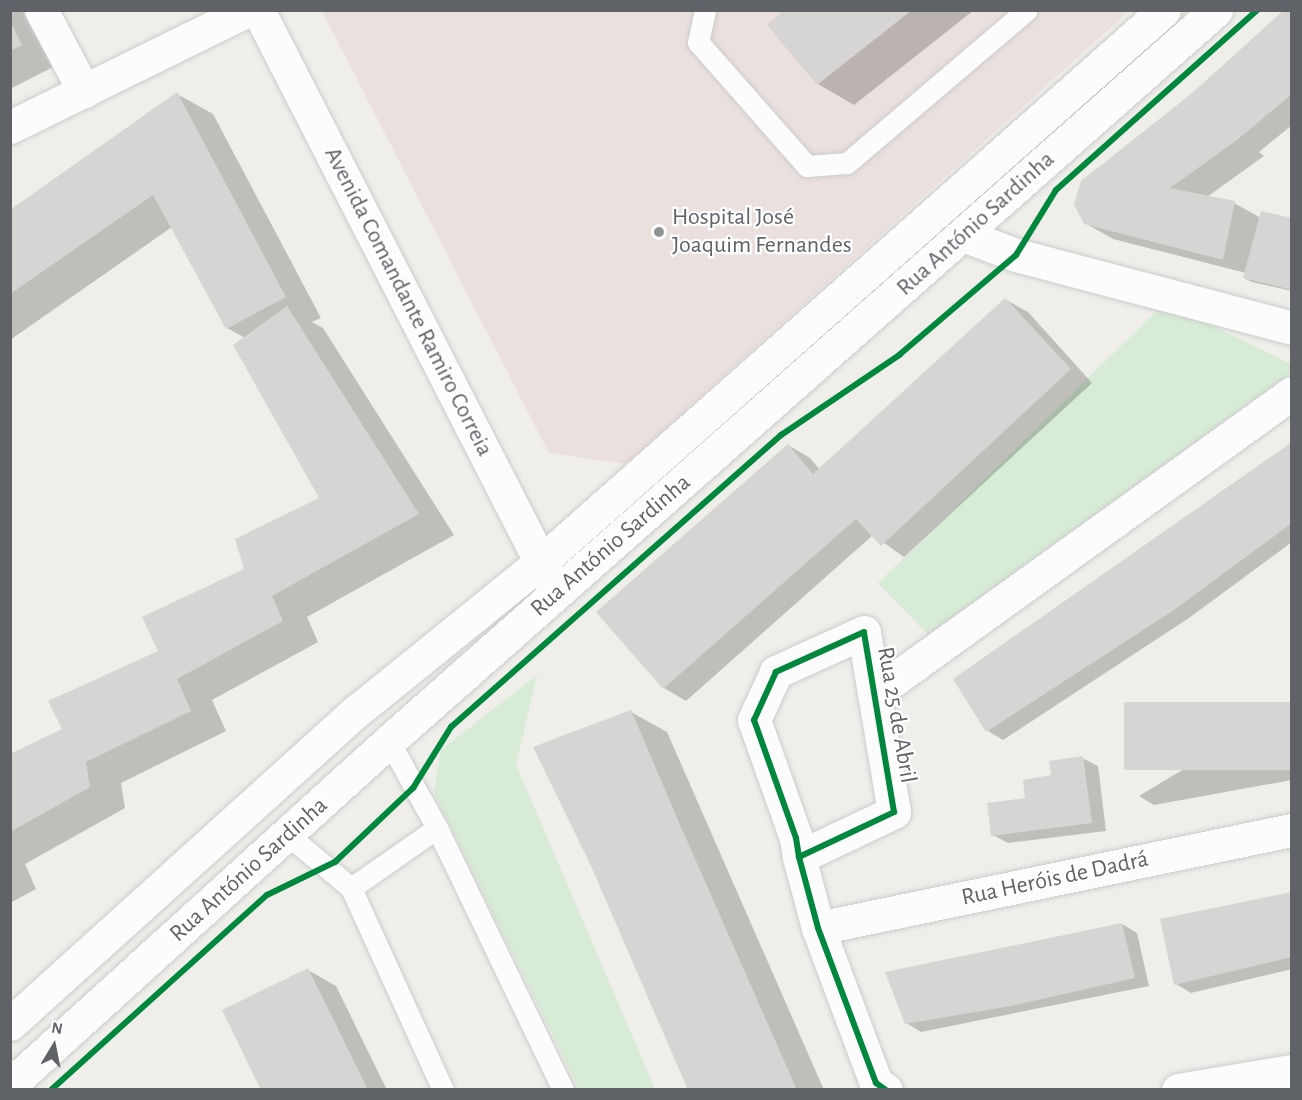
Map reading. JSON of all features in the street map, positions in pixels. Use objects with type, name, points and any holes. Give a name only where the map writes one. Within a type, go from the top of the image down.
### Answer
[{"type":"street","points":[[41,10],[84,91]]},
{"type":"street","points":[[10,127],[248,10]]},
{"type":"street","name":"Avenida Comandante Ramiro Correia","points":[[258,10],[557,594]]},
{"type":"street","name":"Rua António Sardinha","points":[[10,1024],[358,710],[541,562],[1164,10]]},
{"type":"street","name":"Rua António Sardinha","points":[[10,1085],[288,835],[388,741],[1216,10]]},
{"type":"street","points":[[963,235],[1016,255],[1292,328]]},
{"type":"street","name":"Rua 25 de Abril","points":[[874,693],[1292,393]]},
{"type":"street","name":"Rua 25 de Abril","points":[[799,856],[894,812],[864,632],[776,672],[754,720],[799,856],[818,928],[876,1083],[886,1089]]},
{"type":"street","name":"Rua Heróis de Dadrá","points":[[818,928],[1292,830]]},
{"type":"street","points":[[1178,1089],[1292,1071]]},
{"type":"lane","points":[[705,10],[698,42],[807,166],[847,163],[1027,10]]},
{"type":"lane","points":[[388,741],[436,828],[563,1089]]},
{"type":"lane","points":[[351,888],[436,828]]},
{"type":"lane","points":[[288,835],[351,888],[443,1089]]},
{"type":"shaded area","name":"Hospital José Joaquim Fernandes","points":[[322,11],[1129,11],[626,464],[549,453]]},
{"type":"green space","points":[[1165,303],[1291,364],[1291,373],[928,635],[878,583]]},
{"type":"green space","points":[[537,675],[516,765],[655,1089],[579,1089],[434,793],[441,750]]},
{"type":"building","points":[[784,10],[912,10],[817,85],[767,25]]},
{"type":"building","points":[[1284,10],[1292,10],[1292,94],[1237,140],[1170,188],[1235,201],[1223,260],[1084,224],[1074,205],[1081,181],[1191,94]]},
{"type":"building","points":[[10,21],[22,45],[10,51]]},
{"type":"building","points":[[177,92],[286,297],[226,329],[153,195],[10,294],[10,210]]},
{"type":"building","points":[[1261,211],[1292,218],[1292,290],[1243,278]]},
{"type":"building","points":[[1005,298],[1071,369],[881,546],[856,519],[663,689],[596,612],[788,444],[813,474]]},
{"type":"building","points":[[287,306],[419,514],[272,596],[283,621],[177,679],[191,711],[86,762],[90,787],[10,832],[10,754],[62,729],[48,701],[158,651],[142,617],[244,569],[235,539],[319,498],[233,345]]},
{"type":"building","points":[[1292,442],[1292,523],[1174,610],[986,732],[953,679]]},
{"type":"building","points":[[1124,702],[1292,702],[1292,770],[1124,770]]},
{"type":"building","points":[[631,710],[797,1090],[688,1090],[591,866],[533,747]]},
{"type":"building","points":[[1083,756],[1092,823],[991,836],[987,803],[1025,798],[1023,780],[1051,775],[1049,761]]},
{"type":"building","points":[[1292,892],[1292,957],[1174,985],[1160,919]]},
{"type":"building","points":[[1122,923],[1135,978],[1011,1006],[905,1024],[885,972]]},
{"type":"building","points":[[308,968],[368,1090],[260,1088],[222,1010]]},
{"type":"cycle path","points":[[51,1090],[267,895],[335,862],[413,788],[451,727],[781,435],[899,355],[1016,255],[1056,190],[1257,10]]},
{"type":"cycle path","points":[[799,857],[894,812],[864,632],[776,672],[754,720],[796,838],[799,857],[818,928],[876,1083],[886,1090]]},
{"type":"place","name":"Hospital José Joaquim Fernandes","points":[[659,232]]}]
